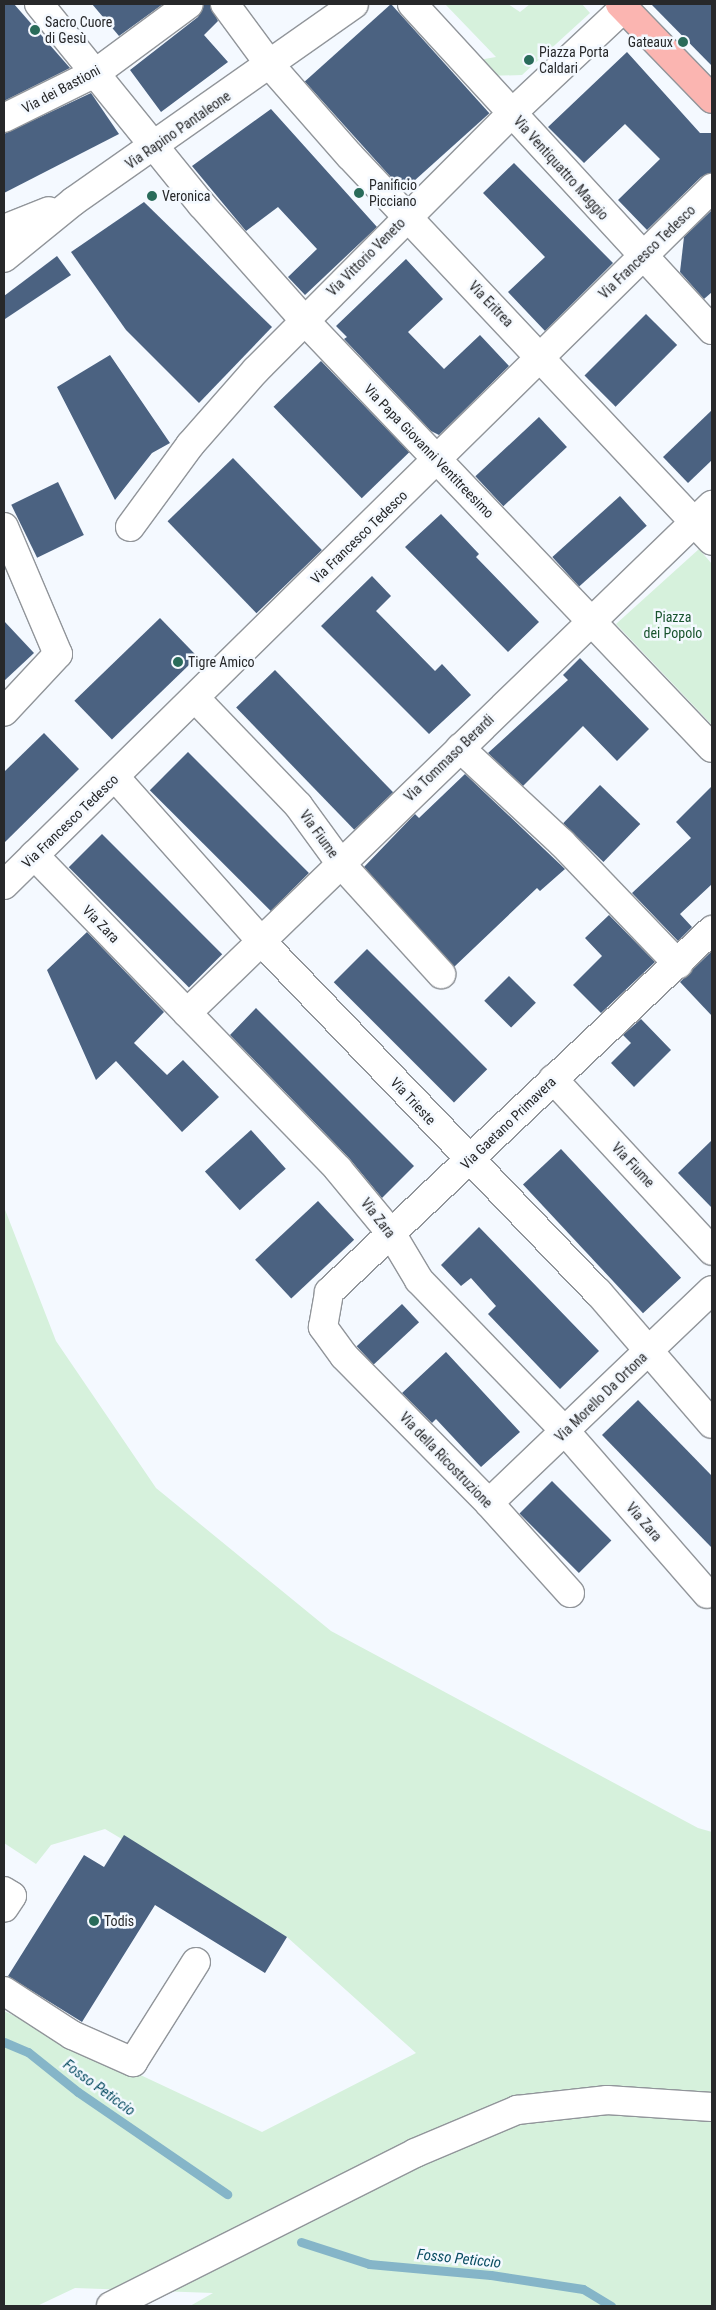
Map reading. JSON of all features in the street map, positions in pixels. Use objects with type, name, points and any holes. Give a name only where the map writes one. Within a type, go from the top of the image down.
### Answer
[{"type":"main road","points":[[622,6],[712,99]]},
{"type":"street","name":"Via Papa Giovanni Ventitreesimo","points":[[39,4],[97,72],[202,205],[304,320],[589,622],[712,748]]},
{"type":"street","name":"Via dei Bastioni","points":[[4,118],[97,72],[189,4]]},
{"type":"street","name":"Via Eritrea","points":[[225,4],[270,65],[407,217],[706,523]]},
{"type":"street","name":"Via Rapino Pantaleone","points":[[4,258],[74,201],[270,65],[354,4]]},
{"type":"street","name":"Via Ventiquattro Maggio","points":[[412,4],[643,258],[712,330]]},
{"type":"street","name":"Via Vittorio Veneto","points":[[130,527],[190,445],[304,320],[622,6]]},
{"type":"street","name":"Via Francesco Tedesco","points":[[4,885],[712,188]]},
{"type":"street","points":[[4,229],[74,201]]},
{"type":"street","name":"Via Tommaso Berardi","points":[[187,1013],[589,622],[706,523]]},
{"type":"street","points":[[4,527],[58,654],[4,712]]},
{"type":"street","name":"Via Fiume","points":[[194,698],[298,805],[341,864],[441,974]]},
{"type":"street","points":[[460,748],[562,843],[678,964]]},
{"type":"street","name":"Via Trieste","points":[[114,777],[261,941],[469,1161],[598,1292],[712,1424]]},
{"type":"street","name":"Via Zara","points":[[34,855],[338,1169],[391,1233],[419,1280],[564,1431],[707,1594]]},
{"type":"street","name":"Via Gaetano Primavera","points":[[323,1327],[330,1292],[712,930]]},
{"type":"street","name":"Via Fiume","points":[[553,1079],[712,1251]]},
{"type":"street","name":"Via Morello Da Ortona","points":[[489,1503],[712,1290]]},
{"type":"street","name":"Via della Ricostruzione","points":[[323,1327],[344,1356],[489,1503],[570,1593]]},
{"type":"street","points":[[4,1891],[12,1896],[4,1908]]},
{"type":"street","points":[[4,1991],[72,2035],[133,2062],[196,1962]]},
{"type":"street","points":[[111,2306],[415,2153],[517,2110],[607,2100],[712,2107]]},
{"type":"green space","points":[[445,4],[508,4],[520,12],[530,4],[582,4],[590,13],[522,75],[486,76],[473,61],[496,57]]},
{"type":"green space","name":"Piazza dei Popolo","points":[[699,549],[712,564],[712,725],[616,624]]},
{"type":"green space","points":[[4,1207],[56,1341],[156,1488],[331,1631],[698,1828],[712,1832],[712,2306],[190,2306],[213,2293],[75,2288],[37,2306],[4,2306],[4,2011],[262,2132],[416,2053],[287,1937],[105,1829],[51,1845],[36,1864],[4,1843]]},
{"type":"building","points":[[4,4],[14,4],[70,68],[4,101]]},
{"type":"building","points":[[92,4],[163,4],[119,36]]},
{"type":"building","points":[[204,4],[210,4],[218,21],[204,35],[228,62],[161,112],[130,70],[198,17]]},
{"type":"building","points":[[391,4],[489,113],[403,191],[305,82]]},
{"type":"building","points":[[651,4],[712,4],[712,66]]},
{"type":"building","points":[[627,52],[700,133],[712,133],[712,173],[701,177],[647,230],[618,200],[660,159],[625,124],[584,163],[548,127]]},
{"type":"building","points":[[91,93],[119,134],[4,193],[4,134]]},
{"type":"building","points":[[271,109],[377,227],[305,295],[288,277],[317,249],[278,207],[246,231],[192,166]]},
{"type":"building","points":[[514,163],[613,263],[545,331],[508,292],[545,257],[483,193]]},
{"type":"building","points":[[144,202],[272,327],[199,403],[126,330],[71,252]]},
{"type":"building","points":[[712,210],[712,292],[704,299],[680,272],[684,237]]},
{"type":"building","points":[[57,256],[71,275],[5,319],[4,296]]},
{"type":"building","points":[[406,259],[443,299],[408,332],[444,369],[480,335],[509,366],[439,435],[431,431],[344,339],[347,337],[336,326]]},
{"type":"building","points":[[646,314],[677,345],[616,407],[584,376]]},
{"type":"building","points":[[110,355],[170,443],[152,453],[115,500],[57,387]]},
{"type":"building","points":[[321,361],[409,452],[362,498],[274,407]]},
{"type":"building","points":[[712,410],[712,460],[688,483],[663,457]]},
{"type":"building","points":[[539,417],[567,447],[503,506],[475,476]]},
{"type":"building","points":[[233,458],[322,550],[256,613],[168,521]]},
{"type":"building","points":[[58,482],[84,535],[37,558],[11,505]]},
{"type":"building","points":[[620,496],[647,526],[579,587],[552,557]]},
{"type":"building","points":[[441,514],[479,554],[476,557],[539,622],[508,652],[405,547]]},
{"type":"building","points":[[372,576],[391,596],[376,611],[435,671],[442,664],[471,695],[429,734],[321,626]]},
{"type":"building","points":[[160,618],[198,657],[112,740],[74,701]]},
{"type":"building","points":[[4,621],[34,653],[4,681]]},
{"type":"building","points":[[580,658],[649,729],[617,761],[583,726],[523,786],[488,753],[568,680],[563,675]]},
{"type":"building","points":[[275,670],[393,792],[354,830],[236,708]]},
{"type":"building","points":[[44,733],[79,769],[4,843],[4,772]]},
{"type":"building","points":[[188,752],[309,873],[271,911],[150,790]]},
{"type":"building","points":[[465,774],[565,869],[540,891],[537,888],[454,967],[364,867],[415,814],[419,818]]},
{"type":"building","points":[[600,785],[640,824],[603,862],[563,823]]},
{"type":"building","points":[[712,786],[712,884],[680,914],[692,927],[678,941],[632,893],[691,838],[676,822]]},
{"type":"building","points":[[102,834],[222,954],[189,987],[69,867]]},
{"type":"building","points":[[609,915],[655,962],[601,1013],[573,985],[602,956],[585,938]]},
{"type":"building","points":[[87,932],[164,1012],[134,1043],[167,1075],[183,1060],[219,1097],[182,1132],[116,1061],[96,1080],[47,970]]},
{"type":"building","points":[[367,949],[487,1069],[454,1102],[334,982]]},
{"type":"building","points":[[712,951],[712,1016],[680,982]]},
{"type":"building","points":[[509,976],[536,1003],[511,1028],[484,1001]]},
{"type":"building","points":[[256,1008],[414,1166],[382,1198],[349,1158],[230,1035]]},
{"type":"building","points":[[641,1019],[671,1050],[634,1087],[611,1063],[631,1043],[623,1035]]},
{"type":"building","points":[[251,1130],[286,1169],[240,1210],[205,1171]]},
{"type":"building","points":[[712,1140],[712,1208],[678,1173]]},
{"type":"building","points":[[561,1149],[681,1278],[643,1313],[523,1184]]},
{"type":"building","points":[[318,1201],[354,1240],[291,1298],[255,1260]]},
{"type":"building","points":[[479,1227],[599,1351],[560,1389],[488,1314],[496,1306],[471,1278],[461,1286],[441,1265]]},
{"type":"building","points":[[402,1304],[419,1322],[374,1365],[357,1346]]},
{"type":"building","points":[[446,1352],[520,1432],[481,1467],[436,1419],[432,1423],[402,1393]]},
{"type":"building","points":[[638,1400],[712,1476],[712,1548],[602,1435]]},
{"type":"building","points":[[552,1481],[611,1540],[579,1573],[519,1514]]},
{"type":"building","name":"Todis","points":[[124,1835],[287,1937],[265,1973],[155,1905],[82,2022],[8,1976],[84,1855],[104,1867]]},
{"type":"waterway","name":"Fosso Peticcio","points":[[4,2042],[28,2052],[78,2092],[227,2194]]},
{"type":"waterway","name":"Fosso Peticcio","points":[[301,2242],[369,2264],[491,2275],[583,2289],[611,2306]]},
{"type":"place","name":"Sacro Cuore di Gesù","points":[[35,30]]},
{"type":"place","name":"Gateaux","points":[[683,42]]},
{"type":"place","name":"Piazza Porta Caldari","points":[[529,60]]},
{"type":"place","name":"Panificio Picciano","points":[[359,193]]},
{"type":"place","name":"Veronica","points":[[152,196]]},
{"type":"place","name":"Tigre Amico","points":[[178,662]]},
{"type":"place","name":"Todis","points":[[94,1921]]}]
